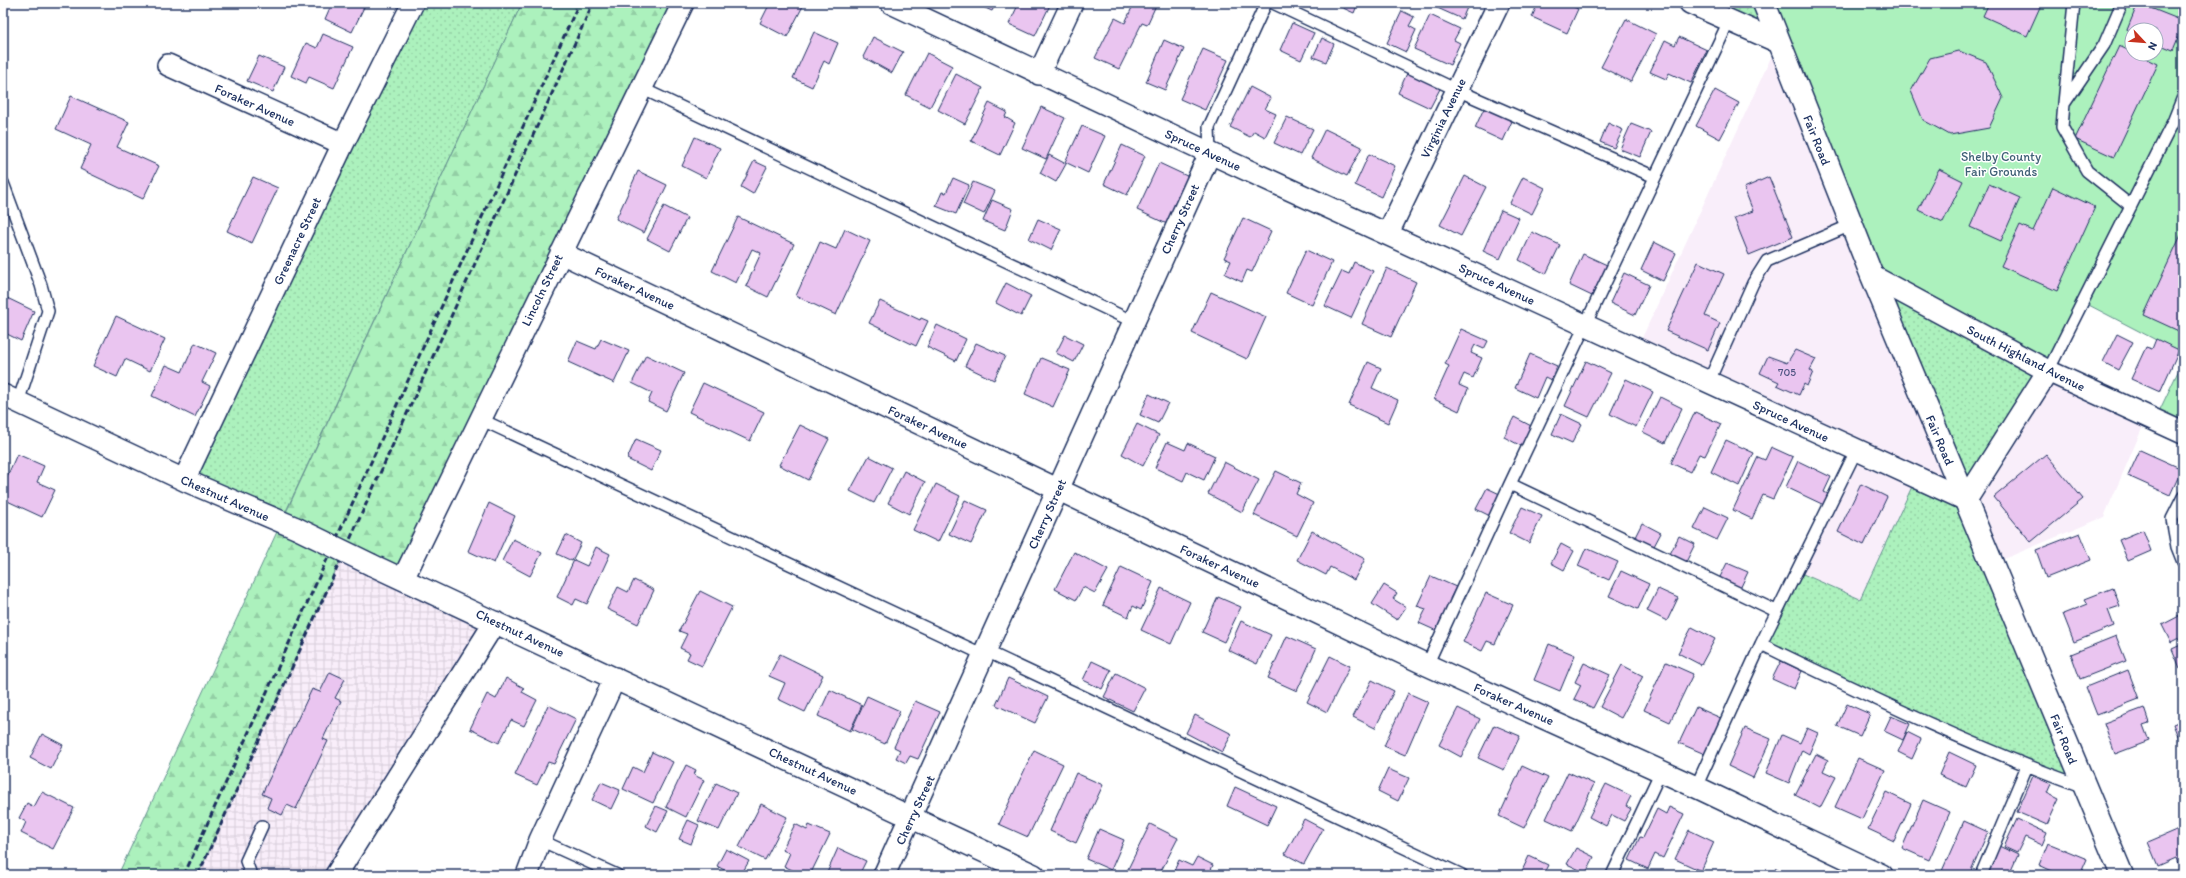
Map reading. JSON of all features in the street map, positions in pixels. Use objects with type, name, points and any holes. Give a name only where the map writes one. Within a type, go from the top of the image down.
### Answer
[{"type":"main road","name":"Fair Road","points":[[1764,3],[1851,225],[2084,787],[2122,875]]},
{"type":"street","name":"Greenacre Street","points":[[184,480],[343,144],[413,3]]},
{"type":"street","name":"Lincoln Street","points":[[403,579],[560,252],[683,3]]},
{"type":"street","name":"Spruce Avenue","points":[[891,3],[1039,74],[1388,233],[1856,451],[1966,500]]},
{"type":"street","points":[[1039,74],[1072,3]]},
{"type":"street","name":"Virginia Avenue","points":[[1388,233],[1499,3]]},
{"type":"street","points":[[1690,3],[1778,42]]},
{"type":"street","name":"Foraker Avenue","points":[[168,65],[343,144]]},
{"type":"street","name":"Cherry Street","points":[[884,875],[1210,153]]},
{"type":"street","name":"Foraker Avenue","points":[[560,252],[1428,665],[1696,787],[1882,875]]},
{"type":"street","name":"South Highland Avenue","points":[[1872,276],[2048,371],[2183,433]]},
{"type":"street","points":[[1966,500],[2048,371]]},
{"type":"street","name":"Chestnut Avenue","points":[[10,399],[184,480],[296,528],[1034,875]]},
{"type":"street","points":[[336,875],[495,622]]},
{"type":"street","points":[[527,875],[540,840],[615,678]]},
{"type":"lane","points":[[1210,153],[1209,127],[1266,3]]},
{"type":"lane","points":[[1273,3],[1457,90],[1655,177]]},
{"type":"lane","points":[[2074,3],[2062,127],[2087,171],[2131,206]]},
{"type":"lane","points":[[2064,104],[2104,46],[2122,3]]},
{"type":"lane","points":[[1428,665],[1510,484],[1729,21]]},
{"type":"lane","points":[[642,88],[1134,322]]},
{"type":"lane","points":[[2048,371],[2131,206],[2150,163],[2172,122],[2183,97]]},
{"type":"lane","points":[[2172,122],[2183,126]]},
{"type":"lane","points":[[3,183],[41,285],[48,311],[10,399]]},
{"type":"lane","points":[[1708,382],[1753,283],[1767,261],[1851,225]]},
{"type":"lane","points":[[480,419],[1462,875]]},
{"type":"lane","points":[[1696,787],[1776,611],[1856,451]]},
{"type":"lane","points":[[1510,484],[1776,611]]},
{"type":"lane","points":[[2183,497],[2172,518],[2177,546],[2183,562]]},
{"type":"lane","points":[[1761,644],[1885,704],[2026,766],[2084,787]]},
{"type":"lane","points":[[1981,875],[2026,766]]},
{"type":"lane","points":[[1612,875],[1661,771]]},
{"type":"lane","points":[[252,875],[246,861],[262,826]]},
{"type":"lane","points":[[540,840],[617,875]]},
{"type":"shaded area","points":[[1778,42],[2048,371],[2147,417],[2104,517],[1992,564],[1916,478],[1860,599],[1796,571],[1856,451],[1637,349]]},
{"type":"shaded area","points":[[344,552],[495,622],[336,875],[198,875]]},
{"type":"green space","points":[[413,3],[522,3],[281,522],[184,480]]},
{"type":"green space","points":[[522,3],[683,3],[403,579],[344,552],[198,875],[118,875]]},
{"type":"green space","points":[[1690,3],[1764,3],[1778,42]]},
{"type":"green space","name":"Shelby County Fair Grounds","points":[[1764,3],[2183,3],[2183,354],[2083,302],[2048,371],[1872,276]]},
{"type":"green space","points":[[1872,276],[2048,371],[1966,500],[2084,787],[1761,644],[1796,571],[1860,599],[1916,478],[1965,500]]},
{"type":"green space","points":[[2183,361],[2183,433],[2155,420]]},
{"type":"building","points":[[332,3],[366,3],[352,32],[325,19]]},
{"type":"building","points":[[770,3],[797,3],[803,6],[787,37],[760,23]]},
{"type":"building","points":[[974,3],[996,3],[992,11]]},
{"type":"building","points":[[1019,3],[1051,3],[1035,36],[1009,24]]},
{"type":"building","points":[[1134,3],[1157,3],[1147,25],[1142,23],[1119,69],[1095,58],[1115,18],[1125,23]]},
{"type":"building","points":[[1332,3],[1358,3],[1354,13]]},
{"type":"building","points":[[1434,3],[1469,3],[1462,19],[1433,6]]},
{"type":"building","points":[[1538,3],[1566,3],[1578,9],[1567,33],[1532,17]]},
{"type":"building","points":[[1989,3],[2033,3],[2040,7],[2027,36],[1983,16]]},
{"type":"building","points":[[2138,3],[2183,21],[2183,26],[2173,50],[2164,46],[2164,22],[2130,22]]},
{"type":"building","points":[[1402,11],[1414,17],[1409,26],[1416,30],[1406,52],[1387,43]]},
{"type":"building","points":[[1430,15],[1460,29],[1454,40],[1460,43],[1450,65],[1414,49]]},
{"type":"building","points":[[1626,19],[1656,34],[1631,82],[1601,67]]},
{"type":"building","points":[[1292,23],[1314,33],[1301,60],[1280,50]]},
{"type":"building","points":[[814,32],[838,43],[829,64],[824,61],[812,87],[793,78]]},
{"type":"building","points":[[323,34],[353,47],[334,88],[309,77],[306,83],[291,76],[306,43],[317,48]]},
{"type":"building","points":[[873,37],[903,52],[892,73],[863,57]]},
{"type":"building","points":[[1679,37],[1707,50],[1691,83],[1669,73],[1666,79],[1650,72],[1665,40],[1675,45]]},
{"type":"building","points":[[1322,38],[1334,44],[1326,62],[1313,57]]},
{"type":"building","points":[[1164,40],[1184,49],[1165,90],[1146,82]]},
{"type":"building","points":[[2119,46],[2124,48],[2124,62],[2154,62],[2158,64],[2114,157],[2075,139]]},
{"type":"building","points":[[1203,49],[1228,60],[1205,110],[1180,99]]},
{"type":"building","points":[[1959,51],[1986,62],[2003,98],[1989,128],[1950,135],[1923,120],[1911,91],[1930,58]]},
{"type":"building","points":[[927,53],[952,66],[930,107],[906,95]]},
{"type":"building","points":[[259,56],[284,67],[273,92],[247,81]]},
{"type":"building","points":[[1409,69],[1442,85],[1430,108],[1398,93]]},
{"type":"building","points":[[956,74],[983,88],[965,124],[938,110]]},
{"type":"building","points":[[1250,87],[1271,98],[1265,109],[1276,114],[1265,137],[1254,131],[1250,137],[1230,127]]},
{"type":"building","points":[[1715,90],[1739,103],[1720,139],[1696,126]]},
{"type":"building","points":[[71,96],[129,122],[117,147],[159,166],[143,199],[80,169],[91,145],[56,129]]},
{"type":"building","points":[[989,103],[1007,112],[1005,117],[1015,123],[1000,155],[971,141]]},
{"type":"building","points":[[1485,106],[1513,119],[1503,141],[1475,128]]},
{"type":"building","points":[[1041,107],[1065,118],[1046,159],[1022,148]]},
{"type":"building","points":[[1287,117],[1313,129],[1300,155],[1274,143]]},
{"type":"building","points":[[1608,123],[1623,130],[1614,148],[1600,142]]},
{"type":"building","points":[[1631,124],[1651,132],[1640,157],[1620,149]]},
{"type":"building","points":[[1082,126],[1105,136],[1088,173],[1065,162]]},
{"type":"building","points":[[1325,129],[1362,147],[1347,176],[1311,158]]},
{"type":"building","points":[[695,137],[720,148],[706,178],[682,166]]},
{"type":"building","points":[[1122,145],[1145,156],[1127,195],[1104,184]]},
{"type":"building","points":[[1369,154],[1395,166],[1381,197],[1355,185]]},
{"type":"building","points":[[1049,155],[1066,164],[1056,182],[1040,173]]},
{"type":"building","points":[[754,161],[767,167],[753,194],[741,187]]},
{"type":"building","points":[[1159,163],[1189,177],[1167,224],[1137,210]]},
{"type":"building","points":[[1939,169],[1963,181],[1943,222],[1918,210]]},
{"type":"building","points":[[638,171],[667,185],[644,233],[616,219]]},
{"type":"building","points":[[1465,176],[1486,187],[1461,236],[1440,225]]},
{"type":"building","points":[[253,177],[278,188],[252,243],[227,231]]},
{"type":"building","points":[[1523,177],[1545,188],[1532,214],[1510,203]]},
{"type":"building","points":[[1769,177],[1793,237],[1749,255],[1734,218],[1753,211],[1744,188]]},
{"type":"building","points":[[953,178],[969,185],[956,214],[936,206],[942,192],[946,193]]},
{"type":"building","points":[[973,182],[995,191],[984,214],[963,204]]},
{"type":"building","points":[[1989,184],[2020,198],[2001,241],[1970,227]]},
{"type":"building","points":[[2053,187],[2095,207],[2057,291],[2001,266],[2020,225],[2033,231]]},
{"type":"building","points":[[992,200],[1013,209],[1005,230],[983,221]]},
{"type":"building","points":[[664,206],[687,218],[670,251],[647,239]]},
{"type":"building","points":[[1501,210],[1519,218],[1500,259],[1483,251]]},
{"type":"building","points":[[738,217],[794,244],[768,297],[746,286],[761,253],[752,249],[736,283],[712,271]]},
{"type":"building","points":[[1243,218],[1271,231],[1252,272],[1247,270],[1242,282],[1225,274],[1231,261],[1224,258]]},
{"type":"building","points":[[1038,219],[1061,229],[1051,250],[1029,239]]},
{"type":"building","points":[[845,229],[870,241],[836,315],[796,296],[820,242],[836,249]]},
{"type":"building","points":[[1532,232],[1560,245],[1546,274],[1519,260]]},
{"type":"building","points":[[2181,235],[2183,236],[2183,333],[2144,315]]},
{"type":"building","points":[[1654,242],[1676,253],[1663,281],[1641,270]]},
{"type":"building","points":[[1306,250],[1332,262],[1312,305],[1286,293]]},
{"type":"building","points":[[1583,254],[1607,265],[1592,296],[1569,285]]},
{"type":"building","points":[[1354,262],[1373,271],[1351,318],[1325,306],[1342,271],[1349,274]]},
{"type":"building","points":[[1698,262],[1724,274],[1705,316],[1720,323],[1708,350],[1666,331]]},
{"type":"building","points":[[1387,268],[1416,282],[1391,337],[1362,324]]},
{"type":"building","points":[[1624,273],[1649,285],[1635,315],[1610,303]]},
{"type":"building","points":[[1006,283],[1031,296],[1021,316],[996,303]]},
{"type":"building","points":[[1211,292],[1266,317],[1247,359],[1192,333]]},
{"type":"building","points":[[3,296],[34,311],[21,341],[3,332]]},
{"type":"building","points":[[880,301],[920,320],[921,318],[928,321],[916,346],[869,323]]},
{"type":"building","points":[[116,316],[165,339],[150,371],[125,359],[117,377],[93,366]]},
{"type":"building","points":[[937,325],[966,339],[956,361],[927,347]]},
{"type":"building","points":[[1461,329],[1488,341],[1484,349],[1475,345],[1471,353],[1482,358],[1473,378],[1464,374],[1459,385],[1468,389],[1459,411],[1434,399],[1449,366],[1445,364]]},
{"type":"building","points":[[2117,334],[2133,342],[2118,370],[2103,362]]},
{"type":"building","points":[[1065,335],[1083,344],[1074,362],[1056,353]]},
{"type":"building","points":[[601,339],[629,351],[614,383],[568,362],[577,341],[596,349]]},
{"type":"building","points":[[2156,339],[2179,350],[2160,392],[2131,379],[2146,347],[2152,349]]},
{"type":"building","points":[[195,343],[216,353],[202,382],[210,386],[195,417],[152,396],[166,365],[182,372]]},
{"type":"building","points":[[976,343],[1005,356],[994,380],[965,366]]},
{"type":"building","points":[[1795,350],[1816,359],[1810,370],[1813,372],[1807,386],[1804,384],[1799,395],[1777,385],[1779,382],[1760,373],[1768,356],[1787,363]]},
{"type":"building","points":[[1530,354],[1557,366],[1551,380],[1545,377],[1536,398],[1515,388]]},
{"type":"building","points":[[646,355],[684,373],[666,411],[648,402],[652,393],[632,383]]},
{"type":"building","points":[[1041,358],[1070,370],[1053,407],[1025,394]]},
{"type":"building","points":[[1586,361],[1611,373],[1589,417],[1565,406]]},
{"type":"building","points":[[1368,362],[1381,368],[1372,388],[1398,400],[1388,423],[1349,405]]},
{"type":"building","points":[[1626,379],[1653,392],[1636,427],[1610,414]]},
{"type":"building","points":[[703,383],[764,412],[750,441],[689,412]]},
{"type":"building","points":[[1149,394],[1168,403],[1158,423],[1140,415]]},
{"type":"building","points":[[1660,397],[1682,408],[1665,443],[1643,432]]},
{"type":"building","points":[[1695,412],[1721,424],[1705,456],[1699,454],[1690,472],[1671,463]]},
{"type":"building","points":[[1561,414],[1582,424],[1572,443],[1552,434]]},
{"type":"building","points":[[1514,417],[1535,428],[1525,448],[1504,437]]},
{"type":"building","points":[[1137,424],[1159,435],[1143,466],[1122,454]]},
{"type":"building","points":[[800,425],[829,439],[808,480],[779,465]]},
{"type":"building","points":[[636,439],[661,450],[651,471],[627,459]]},
{"type":"building","points":[[1726,440],[1754,453],[1739,486],[1711,472]]},
{"type":"building","points":[[1167,442],[1185,450],[1188,443],[1215,456],[1204,480],[1187,472],[1183,481],[1155,468]]},
{"type":"building","points":[[1771,447],[1793,457],[1773,499],[1763,495],[1752,519],[1733,510],[1758,457],[1765,460]]},
{"type":"building","points":[[2140,450],[2182,469],[2170,495],[2128,476]]},
{"type":"building","points":[[17,454],[44,466],[37,482],[55,490],[42,517],[3,499],[3,486]]},
{"type":"building","points":[[2046,454],[2083,499],[2031,542],[1994,497]]},
{"type":"building","points":[[869,456],[892,468],[874,503],[850,491]]},
{"type":"building","points":[[1798,461],[1831,477],[1824,492],[1828,494],[1824,505],[1786,487]]},
{"type":"building","points":[[1224,462],[1259,480],[1242,512],[1208,494]]},
{"type":"building","points":[[904,471],[925,482],[909,514],[888,503]]},
{"type":"building","points":[[1276,471],[1301,483],[1296,494],[1313,503],[1297,536],[1254,515]]},
{"type":"building","points":[[936,484],[960,496],[938,542],[913,530]]},
{"type":"building","points":[[1861,484],[1887,497],[1864,545],[1838,532]]},
{"type":"building","points":[[1487,488],[1504,496],[1494,518],[1476,509]]},
{"type":"building","points":[[965,500],[987,510],[971,544],[949,534]]},
{"type":"building","points":[[489,503],[515,516],[494,563],[468,551]]},
{"type":"building","points":[[1522,507],[1542,516],[1529,543],[1509,533]]},
{"type":"building","points":[[1705,507],[1728,518],[1717,540],[1694,529]]},
{"type":"building","points":[[1642,523],[1661,533],[1653,548],[1634,539]]},
{"type":"building","points":[[2143,530],[2151,551],[2128,561],[2119,540]]},
{"type":"building","points":[[1312,531],[1365,559],[1354,580],[1330,567],[1326,575],[1297,560]]},
{"type":"building","points":[[2080,533],[2091,560],[2046,578],[2036,550]]},
{"type":"building","points":[[566,535],[581,543],[572,561],[557,554]]},
{"type":"building","points":[[1679,536],[1695,544],[1686,562],[1670,554]]},
{"type":"building","points":[[513,539],[542,553],[530,576],[502,561]]},
{"type":"building","points":[[1561,544],[1574,551],[1564,570],[1551,563]]},
{"type":"building","points":[[596,547],[610,554],[587,604],[576,599],[573,605],[557,597],[574,560],[587,566]]},
{"type":"building","points":[[1586,548],[1618,562],[1609,580],[1578,566]]},
{"type":"building","points":[[1074,552],[1108,570],[1095,593],[1083,587],[1076,600],[1055,589]]},
{"type":"building","points":[[1727,563],[1748,572],[1739,591],[1718,581]]},
{"type":"building","points":[[1121,567],[1153,582],[1141,610],[1133,606],[1128,617],[1103,605]]},
{"type":"building","points":[[1621,571],[1649,584],[1638,609],[1609,596]]},
{"type":"building","points":[[1431,576],[1456,587],[1450,599],[1453,601],[1439,632],[1419,623],[1426,609],[1417,606]]},
{"type":"building","points":[[634,580],[654,590],[638,624],[607,609],[618,587],[628,592]]},
{"type":"building","points":[[1384,585],[1397,593],[1393,599],[1406,607],[1397,620],[1372,604]]},
{"type":"building","points":[[1161,588],[1190,602],[1171,644],[1141,630]]},
{"type":"building","points":[[2113,588],[2120,606],[2108,610],[2114,626],[2074,642],[2063,614],[2088,604],[2085,599]]},
{"type":"building","points":[[1658,589],[1678,598],[1667,621],[1647,611]]},
{"type":"building","points":[[700,591],[732,607],[702,666],[687,659],[690,653],[680,648],[687,634],[679,631]]},
{"type":"building","points":[[1486,593],[1513,605],[1495,644],[1487,641],[1482,651],[1463,642]]},
{"type":"building","points":[[1218,597],[1241,607],[1224,642],[1202,632]]},
{"type":"building","points":[[2183,614],[2183,637],[2171,643],[2162,625]]},
{"type":"building","points":[[1241,621],[1271,635],[1257,664],[1228,650]]},
{"type":"building","points":[[1692,627],[1715,639],[1701,665],[1678,653]]},
{"type":"building","points":[[1287,636],[1316,649],[1297,691],[1268,678]]},
{"type":"building","points":[[2116,636],[2126,661],[2080,679],[2071,654]]},
{"type":"building","points":[[1549,644],[1575,655],[1560,691],[1534,680]]},
{"type":"building","points":[[2183,644],[2183,667],[2180,668],[2172,649]]},
{"type":"building","points":[[780,654],[823,675],[805,712],[778,699],[785,683],[769,676]]},
{"type":"building","points":[[1330,656],[1350,666],[1327,712],[1307,702]]},
{"type":"building","points":[[1092,661],[1111,670],[1102,689],[1083,680]]},
{"type":"building","points":[[1781,661],[1802,671],[1794,689],[1772,679]]},
{"type":"building","points":[[1666,662],[1693,674],[1670,722],[1644,710]]},
{"type":"building","points":[[1584,663],[1610,675],[1593,708],[1574,699],[1581,685],[1575,682]]},
{"type":"building","points":[[1622,665],[1643,676],[1621,718],[1600,707]]},
{"type":"building","points":[[2128,670],[2139,699],[2097,715],[2086,687]]},
{"type":"building","points":[[330,672],[345,679],[335,698],[341,701],[323,739],[328,741],[296,809],[287,805],[282,815],[267,808],[271,798],[262,794],[312,689],[320,692]]},
{"type":"building","points":[[1116,673],[1145,688],[1133,711],[1104,697]]},
{"type":"building","points":[[506,678],[524,688],[522,692],[537,700],[524,726],[511,720],[499,743],[470,729],[487,694],[496,699]]},
{"type":"building","points":[[1008,678],[1048,697],[1035,723],[996,705]]},
{"type":"building","points":[[1372,680],[1394,691],[1375,728],[1353,717]]},
{"type":"building","points":[[830,690],[862,705],[850,731],[818,716]]},
{"type":"building","points":[[1408,693],[1428,702],[1405,755],[1384,746]]},
{"type":"building","points":[[867,696],[900,711],[885,744],[852,729]]},
{"type":"building","points":[[915,701],[940,712],[918,759],[910,756],[906,763],[896,758],[900,750],[894,747]]},
{"type":"building","points":[[1847,704],[1870,714],[1860,736],[1837,726]]},
{"type":"building","points":[[548,705],[576,719],[554,764],[548,762],[537,785],[515,775]]},
{"type":"building","points":[[1696,707],[1723,719],[1707,755],[1679,743]]},
{"type":"building","points":[[1458,708],[1480,719],[1461,757],[1439,745]]},
{"type":"building","points":[[2144,708],[2149,723],[2143,725],[2149,741],[2115,754],[2104,723]]},
{"type":"building","points":[[1195,715],[1232,734],[1222,752],[1186,733]]},
{"type":"building","points":[[1891,716],[1910,724],[1903,740],[1884,731]]},
{"type":"building","points":[[2183,720],[2183,741],[2180,742],[2173,724]]},
{"type":"building","points":[[1494,725],[1520,736],[1504,770],[1478,758]]},
{"type":"building","points":[[1745,728],[1771,739],[1753,778],[1728,766]]},
{"type":"building","points":[[1807,728],[1818,733],[1809,754],[1802,750],[1789,783],[1766,773],[1782,735],[1800,743]]},
{"type":"building","points":[[1907,732],[1921,739],[1912,759],[1898,752]]},
{"type":"building","points":[[42,734],[63,745],[51,769],[30,758]]},
{"type":"building","points":[[1034,750],[1063,764],[1028,837],[999,824]]},
{"type":"building","points":[[652,752],[673,762],[653,803],[623,789],[633,767],[643,772]]},
{"type":"building","points":[[1949,752],[1976,765],[1966,787],[1939,775]]},
{"type":"building","points":[[1816,754],[1828,760],[1823,771],[1836,777],[1820,808],[1795,795]]},
{"type":"building","points":[[1858,758],[1885,770],[1862,819],[1835,807]]},
{"type":"building","points":[[686,765],[696,770],[694,775],[704,780],[686,817],[666,807]]},
{"type":"building","points":[[1522,766],[1548,778],[1524,828],[1499,816]]},
{"type":"building","points":[[1388,769],[1409,778],[1398,801],[1378,791]]},
{"type":"building","points":[[1568,772],[1594,784],[1572,831],[1546,819]]},
{"type":"building","points":[[1076,773],[1103,785],[1076,843],[1050,831]]},
{"type":"building","points":[[2033,776],[2051,784],[2047,793],[2059,799],[2047,825],[2017,812]]},
{"type":"building","points":[[601,782],[620,790],[611,809],[592,800]]},
{"type":"building","points":[[716,783],[737,793],[719,830],[698,821]]},
{"type":"building","points":[[1606,784],[1631,796],[1626,806],[1631,809],[1624,821],[1612,815],[1606,826],[1589,817]]},
{"type":"building","points":[[1235,787],[1276,806],[1267,825],[1227,806]]},
{"type":"building","points":[[42,792],[74,808],[53,849],[21,833],[26,822],[19,818],[27,803],[34,807]]},
{"type":"building","points":[[1886,792],[1911,804],[1894,841],[1868,829]]},
{"type":"building","points":[[1923,800],[1950,812],[1929,860],[1902,848]]},
{"type":"building","points":[[761,804],[787,817],[765,860],[739,847]]},
{"type":"building","points":[[656,806],[668,811],[657,832],[646,826]]},
{"type":"building","points":[[1669,807],[1684,814],[1663,858],[1655,854],[1648,869],[1629,860],[1640,837],[1643,838],[1657,809],[1666,814]]},
{"type":"building","points":[[1304,819],[1323,829],[1304,864],[1285,854]]},
{"type":"building","points":[[2017,819],[2047,833],[2042,845],[2025,837],[2017,853],[2004,847]]},
{"type":"building","points":[[688,820],[699,825],[691,844],[679,839]]},
{"type":"building","points":[[1964,821],[1988,832],[1969,875],[1950,875],[1942,871]]},
{"type":"building","points":[[795,824],[807,830],[809,825],[830,834],[810,875],[802,875],[784,866],[790,853],[782,850]]},
{"type":"building","points":[[1150,824],[1178,838],[1159,875],[1125,875]]},
{"type":"building","points":[[2183,827],[2183,862],[2178,864],[2176,858],[2158,866],[2148,842]]},
{"type":"building","points":[[1099,829],[1124,840],[1111,870],[1086,859]]},
{"type":"building","points":[[1689,830],[1714,842],[1701,871],[1675,859]]},
{"type":"building","points":[[2048,843],[2087,859],[2080,875],[2061,875],[2039,865]]},
{"type":"building","points":[[1999,846],[2018,855],[2009,875],[1986,875]]},
{"type":"building","points":[[838,848],[866,861],[859,875],[826,875]]},
{"type":"building","points":[[1576,848],[1594,857],[1586,873],[1567,864]]},
{"type":"building","points":[[726,849],[749,861],[741,875],[733,875],[717,866]]},
{"type":"building","points":[[1529,856],[1548,865],[1543,875],[1520,875]]},
{"type":"building","points":[[1197,857],[1213,865],[1209,875],[1172,875],[1179,860],[1192,866]]},
{"type":"building","points":[[1776,868],[1790,875],[1773,875]]},
{"type":"railway","points":[[184,875],[579,3]]},
{"type":"railway","points":[[198,875],[593,3]]}]
